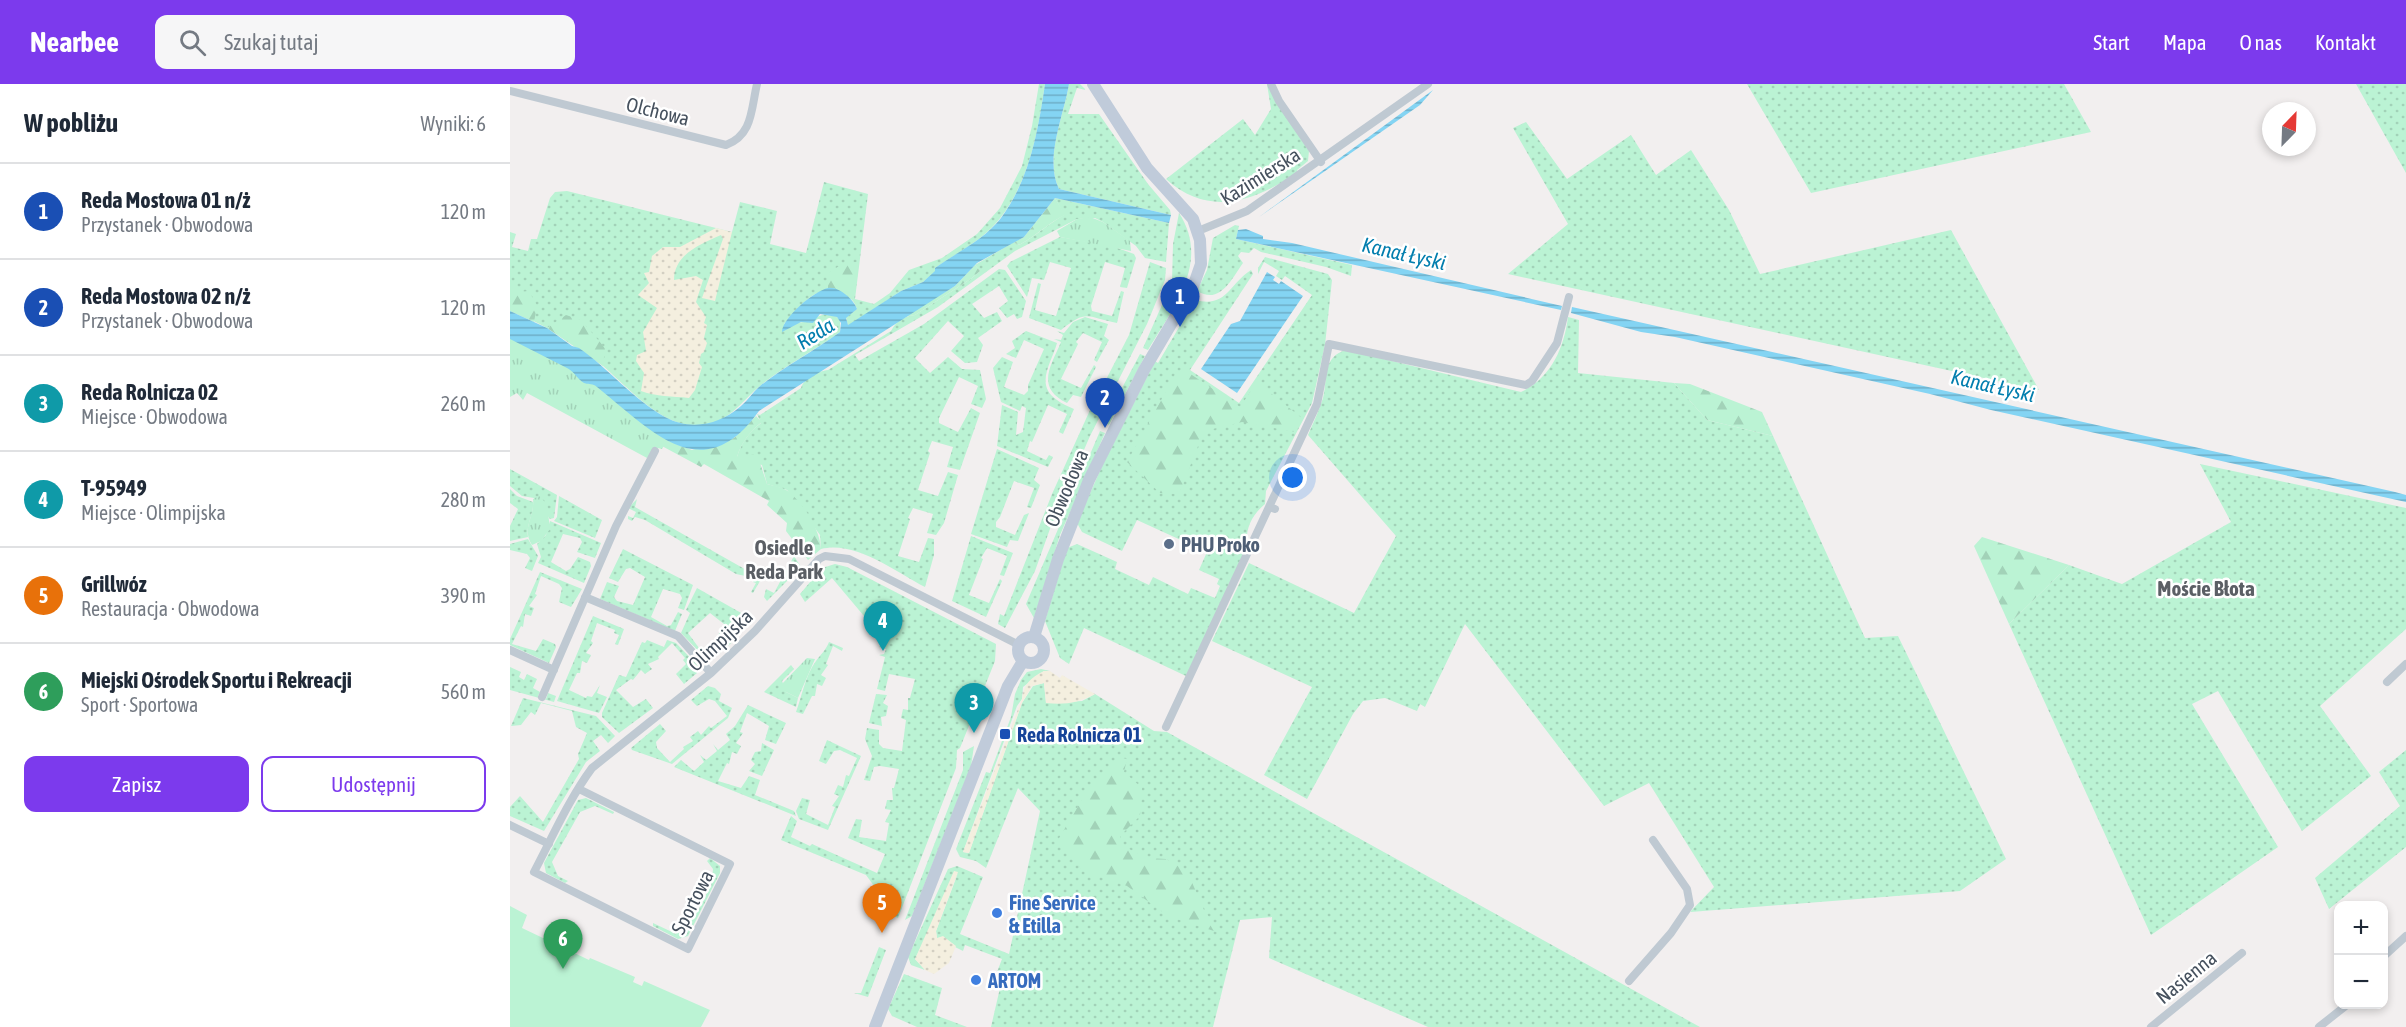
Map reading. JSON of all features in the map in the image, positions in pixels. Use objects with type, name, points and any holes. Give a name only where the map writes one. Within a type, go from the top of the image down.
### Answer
[{"type":"main road","points":[[1093,84],[1147,168],[1193,219],[1198,231]]},
{"type":"main road","name":"Obwodowa","points":[[1034,637],[1058,559],[1089,480],[1144,370],[1198,274],[1202,252],[1198,231]]},
{"type":"main road","points":[[1034,637],[1043,645],[1042,656],[1036,662],[1023,661],[1018,654],[1019,645],[1025,638],[1034,637]]},
{"type":"main road","points":[[875,1027],[1008,686],[1023,661]]},
{"type":"street","name":"Olchowa","points":[[510,91],[726,145],[739,140],[747,130],[757,84]]},
{"type":"street","points":[[1271,84],[1279,101],[1321,162]]},
{"type":"street","name":"Kazimierska","points":[[1198,231],[1242,214],[1321,162],[1428,84]]},
{"type":"street","points":[[1166,728],[1272,508],[1317,404],[1329,344],[1526,385],[1532,381],[1557,343],[1569,297]]},
{"type":"street","points":[[542,697],[615,526],[655,451]]},
{"type":"street","name":"Olimpijska","points":[[579,789],[592,768],[711,673],[755,631],[819,559],[825,556],[842,557],[857,562],[1019,645]]},
{"type":"street","points":[[585,597],[678,636],[711,673]]},
{"type":"street","points":[[510,650],[554,670]]},
{"type":"street","points":[[2387,682],[2406,664]]},
{"type":"street","name":"Sportowa","points":[[579,789],[730,864],[688,949],[534,872],[579,789]]},
{"type":"street","points":[[510,825],[549,844]]},
{"type":"street","points":[[1629,981],[1671,933],[1690,905],[1688,889],[1653,840]]},
{"type":"street","points":[[2385,955],[2406,936]]},
{"type":"street","name":"Nasienna","points":[[2151,1027],[2242,953]]},
{"type":"street","points":[[2319,1027],[2343,1009]]},
{"type":"green space","points":[[1039,84],[1045,84],[1026,171],[1011,202],[994,225],[970,245],[935,268],[936,271],[923,282],[901,291],[848,326],[846,317],[857,309],[854,302],[836,291],[818,292],[803,303],[784,324],[804,322],[831,314],[840,320],[840,332],[769,379],[735,410],[718,421],[700,426],[683,424],[667,418],[637,397],[577,346],[544,326],[510,311],[510,232],[516,234],[512,247],[528,251],[531,239],[537,239],[550,198],[555,192],[567,191],[732,232],[740,202],[777,211],[770,244],[806,253],[824,182],[868,194],[855,299],[874,304],[890,293],[909,270],[942,258],[977,234],[1000,208],[1022,166]]},
{"type":"green space","points":[[1069,84],[1080,84],[1086,90],[1077,88],[1068,114],[1099,114],[1148,184],[1170,210],[1171,215],[1059,189],[1055,177],[1054,151]]},
{"type":"green space","points":[[1267,84],[1309,151],[1308,161],[1297,170],[1298,172],[1266,191],[1250,197],[1216,202],[1199,199],[1166,179],[1243,119],[1255,135],[1271,109]]},
{"type":"green space","points":[[1747,84],[2064,84],[2091,132],[1811,193]]},
{"type":"green space","points":[[2356,84],[2406,84],[2406,173]]},
{"type":"green space","points":[[1526,122],[1567,179],[1631,135],[1656,175],[1691,150],[1729,210],[1760,274],[1951,230],[2039,390],[1508,274],[1568,224],[1513,128]]},
{"type":"green space","points":[[1055,198],[1169,223],[1166,262],[1145,258],[1136,246],[1095,218],[1077,219],[1015,251],[938,307],[855,355],[859,361],[924,324],[999,269],[1005,270],[1026,301],[1022,317],[1017,319],[1014,314],[1007,318],[999,308],[1008,301],[999,286],[972,304],[984,318],[997,312],[1002,321],[978,338],[983,345],[977,362],[965,363],[951,351],[964,336],[948,321],[915,358],[930,373],[948,357],[962,369],[980,370],[986,399],[982,408],[971,404],[978,386],[959,377],[939,418],[939,423],[958,432],[971,408],[980,413],[960,470],[947,467],[953,447],[932,441],[928,451],[930,453],[918,490],[938,496],[948,472],[958,475],[944,523],[936,535],[927,533],[933,514],[913,508],[908,518],[910,519],[898,556],[919,562],[928,538],[934,539],[934,555],[925,587],[861,553],[834,547],[821,549],[820,535],[787,490],[767,484],[762,465],[737,457],[746,438],[761,423],[757,414],[760,415],[801,388],[812,376],[828,370],[891,331],[901,320],[915,315],[972,278],[980,271],[975,265],[1014,242],[1019,245],[1064,215]]},
{"type":"green space","points":[[1055,198],[1065,215],[1019,245],[1014,242],[1024,237]]},
{"type":"green space","points":[[1179,213],[1188,231],[1191,249],[1190,267],[1177,301],[1148,350],[1143,348],[1172,282],[1173,244]]},
{"type":"green space","points":[[1090,217],[1103,222],[1130,241],[1131,251],[1060,237],[1057,231],[1077,219]]},
{"type":"green space","points":[[1235,225],[1239,226],[1236,239],[1352,265],[1351,276],[1326,267],[1261,252],[1254,248],[1249,253],[1241,252],[1238,256],[1243,263],[1224,289],[1212,295],[1205,295],[1197,291],[1207,270],[1213,238]]},
{"type":"green space","points":[[1060,237],[1112,246],[1134,254],[1136,258],[1127,288],[1120,287],[1125,268],[1105,262],[1091,306],[1092,311],[1112,316],[1121,291],[1124,292],[1117,323],[1087,316],[1077,319],[1061,330],[1029,318],[1038,283],[1041,284],[1035,310],[1056,316],[1071,268],[1050,262],[1044,280],[1032,278],[1027,297],[1007,266],[1010,262]]},
{"type":"green space","points":[[1265,257],[1328,274],[1332,280],[1325,345],[1312,403],[1266,491],[1265,504],[1250,523],[1247,548],[1186,676],[1084,628],[1069,664],[1060,658],[1045,621],[1067,548],[1077,544],[1117,562],[1115,569],[1149,585],[1153,577],[1188,594],[1191,588],[1215,598],[1220,586],[1217,584],[1219,579],[1199,570],[1207,552],[1137,520],[1122,551],[1082,532],[1077,523],[1102,466],[1155,361],[1158,363],[1195,300],[1206,302],[1221,298],[1251,270],[1253,274],[1190,370],[1239,403],[1312,295],[1285,276],[1282,280],[1276,276],[1279,271],[1264,262],[1258,274],[1258,268]]},
{"type":"green space","points":[[859,262],[854,301],[834,288],[828,288],[828,273],[844,263]]},
{"type":"green space","points":[[1150,262],[1166,268],[1165,280],[1147,324],[1090,436],[1051,526],[1035,571],[1005,628],[998,624],[1000,614],[1004,616],[1052,494],[1095,399],[1092,397],[1097,397],[1129,335]]},
{"type":"green space","points":[[975,265],[980,271],[972,278],[915,315],[904,317],[955,286]]},
{"type":"green space","points":[[510,285],[518,292],[529,291],[537,306],[534,322],[510,311]]},
{"type":"green space","points":[[566,315],[581,320],[605,348],[603,366],[547,328]]},
{"type":"green space","points":[[1085,317],[1108,324],[1104,336],[1109,340],[1097,362],[1094,360],[1102,342],[1083,333],[1076,342],[1078,344],[1061,379],[1081,388],[1094,365],[1096,367],[1081,397],[1073,395],[1067,403],[1057,397],[1048,383],[1050,368],[1061,342],[1054,339],[1061,340],[1063,335],[1057,331],[1064,333],[1073,322]]},
{"type":"green space","points":[[1568,317],[1579,320],[1578,373],[1674,383],[1707,420],[1773,436],[1865,638],[1898,636],[2006,859],[1960,891],[1690,912],[1714,887],[1649,783],[1604,806],[1465,624],[1425,707],[1420,704],[1417,711],[1385,698],[1363,701],[1353,714],[1307,799],[1264,775],[1312,687],[1212,641],[1249,563],[1354,613],[1396,536],[1308,435],[1323,398],[1329,363],[1338,353],[1346,350],[1521,392],[1540,379],[1554,361],[1563,340]]},
{"type":"green space","points":[[1026,331],[1057,343],[1046,373],[1047,387],[1050,394],[1057,400],[1074,409],[1063,434],[1059,432],[1067,414],[1048,405],[1032,442],[1030,441],[1027,451],[1046,460],[1049,455],[1053,457],[1048,467],[997,446],[1002,405],[1018,412],[1016,435],[1023,432],[1026,408],[1022,406],[1020,411],[1001,402],[993,368],[1002,357],[1013,362],[1004,387],[1024,395],[1028,391],[1028,385],[1044,349],[1024,340],[1016,358],[1006,354],[1015,348],[1012,341]]},
{"type":"green space","points":[[510,332],[562,360],[670,435],[662,449],[658,448],[647,458],[527,393],[523,400],[517,393],[510,397]]},
{"type":"green space","points":[[1140,354],[1145,356],[1109,425],[1104,422]]},
{"type":"green space","points":[[1186,371],[1240,407],[1257,382],[1303,419],[1295,432],[1242,422],[1204,431],[1179,494],[1160,493],[1127,462],[1176,373]]},
{"type":"green space","points":[[1674,383],[1690,384],[1762,412],[1773,436],[1707,420]]},
{"type":"green space","points":[[756,416],[762,422],[747,437],[737,457],[757,454],[767,484],[787,490],[805,510],[818,534],[821,549],[808,560],[786,531],[787,523],[767,505],[769,501],[704,464],[701,467],[660,445],[661,438],[692,450],[734,438]]},
{"type":"green space","points":[[1100,431],[1105,433],[1060,535],[1034,618],[1026,604]]},
{"type":"green space","points":[[997,449],[1039,468],[1034,480],[1040,485],[1031,508],[1027,507],[1034,488],[1014,481],[996,522],[996,527],[1015,535],[1024,515],[1029,513],[1018,541],[1010,540],[1007,547],[971,534]]},
{"type":"green space","points":[[2200,464],[2406,508],[2406,629],[2320,706],[2371,776],[2302,831],[2218,691],[2192,704],[2278,847],[2151,935],[2009,624],[2069,565],[2122,584],[2231,522]]},
{"type":"green space","points":[[510,469],[557,495],[554,518],[550,519],[534,498],[522,496],[510,486]]},
{"type":"green space","points":[[510,489],[517,496],[533,502],[528,537],[510,541],[510,526],[518,509],[510,503]]},
{"type":"green space","points":[[539,496],[547,504],[550,529],[541,541],[532,545],[528,528],[533,499]]},
{"type":"green space","points":[[559,496],[602,520],[595,538],[554,521],[557,517]]},
{"type":"green space","points":[[637,499],[635,507],[757,576],[762,570],[764,574],[753,593],[751,592],[756,583],[753,582],[755,578],[736,574],[645,520],[635,517],[632,521],[628,519],[628,516],[633,518],[636,512],[628,508]]},
{"type":"green space","points":[[550,521],[601,543],[595,558],[577,552],[582,542],[580,538],[563,534],[551,562],[566,571],[578,557],[590,562],[591,566],[584,583],[538,563],[541,557],[537,544],[546,535]]},
{"type":"green space","points":[[971,536],[1013,553],[1004,576],[1000,575],[1007,556],[987,548],[981,558],[983,559],[969,595],[989,603],[1000,579],[1002,581],[986,617],[952,601]]},
{"type":"green space","points":[[1982,537],[2069,565],[2009,624],[1974,546]]},
{"type":"green space","points":[[528,539],[538,556],[532,571],[525,568],[530,558],[527,554],[510,550],[510,544]]},
{"type":"green space","points":[[623,549],[693,585],[684,610],[678,608],[682,598],[680,594],[663,589],[651,617],[667,626],[671,625],[678,612],[682,614],[675,631],[600,599],[607,582],[619,586],[614,597],[617,601],[633,605],[645,577],[630,568],[626,569],[618,582],[609,578]]},
{"type":"green space","points":[[794,556],[801,567],[767,601],[764,597],[766,589],[774,593]]},
{"type":"green space","points":[[835,564],[847,567],[996,644],[995,661],[960,748],[957,750],[956,768],[898,918],[892,915],[898,899],[877,890],[866,875],[781,840],[791,816],[797,821],[791,837],[810,846],[812,844],[877,873],[885,854],[848,838],[856,819],[862,820],[859,837],[886,841],[889,823],[885,822],[891,810],[885,809],[887,800],[893,800],[892,788],[894,788],[899,769],[874,767],[870,781],[864,780],[872,756],[865,739],[867,728],[879,730],[879,744],[883,748],[902,751],[906,720],[901,718],[903,709],[908,710],[908,698],[910,698],[915,679],[889,674],[885,691],[877,689],[885,657],[879,655],[884,654],[886,649],[879,647],[885,641],[832,578],[805,602],[800,594],[822,568]]},
{"type":"green space","points":[[540,572],[582,589],[571,607],[559,602],[562,588],[559,584],[541,576],[535,594],[537,595],[529,606],[534,608],[531,616],[525,614],[523,627],[521,626],[512,644],[536,651],[543,639],[555,644],[556,647],[549,663],[510,645],[510,639]]},
{"type":"green space","points":[[697,588],[743,614],[734,626],[740,634],[727,647],[717,636],[724,628],[724,624],[710,613],[688,633],[699,648],[703,649],[715,640],[723,650],[714,658],[707,660],[681,633],[690,613],[686,610]]},
{"type":"green space","points":[[593,616],[624,629],[618,645],[615,644],[619,635],[614,633],[615,630],[597,623],[591,641],[593,643],[586,653],[591,655],[587,663],[582,661],[580,673],[577,673],[569,690],[586,698],[587,696],[592,697],[600,685],[597,693],[607,697],[599,713],[557,701]]},
{"type":"green space","points":[[647,640],[664,647],[667,640],[676,643],[699,667],[697,673],[684,684],[676,674],[686,664],[683,660],[685,658],[672,643],[658,657],[659,659],[648,664],[652,669],[645,674],[641,670],[633,680],[631,679],[616,690],[633,707],[646,699],[653,708],[619,733],[602,717],[602,713],[619,675],[626,677],[642,642],[645,643]]},
{"type":"green space","points":[[829,642],[843,648],[842,651],[833,646],[826,664],[828,665],[821,675],[826,678],[822,686],[817,684],[815,696],[812,696],[803,714],[796,712],[809,673]]},
{"type":"green space","points":[[807,658],[815,659],[798,698],[782,690],[780,686]]},
{"type":"green space","points":[[791,665],[794,669],[782,681],[786,692],[798,698],[796,707],[764,692]]},
{"type":"green space","points":[[510,667],[521,672],[519,677],[524,680],[527,674],[537,679],[533,688],[540,692],[538,696],[546,699],[548,693],[556,696],[554,702],[510,690]]},
{"type":"green space","points":[[1041,669],[1050,671],[1044,671],[1023,687],[1022,699],[1017,706],[963,852],[969,853],[1022,703],[1033,686],[1044,683],[1046,703],[1082,701],[1095,694],[1154,731],[1167,732],[1700,1027],[1428,1027],[1269,958],[1272,917],[1240,920],[1213,1027],[991,1027],[1003,975],[997,972],[1002,959],[965,945],[963,951],[937,938],[936,931],[958,873],[915,959],[925,970],[911,965],[908,957],[948,869],[957,866],[983,877],[960,934],[1009,954],[1040,811],[1018,788],[986,868],[976,861],[960,857],[956,849],[986,772],[990,773],[1011,717],[1015,694],[1021,680],[1027,672]]},
{"type":"green space","points":[[708,686],[715,688],[721,694],[719,701],[732,708],[728,718],[672,764],[632,750],[631,748],[660,724],[666,731],[656,742],[657,748],[670,762],[684,749],[683,747],[693,741],[690,737],[698,731],[701,735],[709,726],[711,728],[727,716],[715,701],[709,699],[697,706],[691,700]]},
{"type":"green space","points":[[876,694],[887,695],[883,703],[888,706],[886,716],[881,717],[882,726],[869,723]]},
{"type":"green space","points":[[523,698],[596,716],[615,736],[608,743],[601,735],[593,741],[600,751],[586,762],[544,831],[510,816],[510,807],[520,796],[543,822],[579,759],[578,754],[587,733],[576,727],[572,711],[541,703],[535,715],[531,712],[521,725],[511,726]]},
{"type":"green space","points":[[748,705],[786,723],[776,744],[765,740],[769,726],[747,713],[740,732],[743,733],[736,743],[741,746],[737,754],[732,752],[729,764],[727,763],[718,781],[741,788],[749,776],[760,780],[755,795],[794,811],[796,816],[674,767],[681,760],[694,771],[704,762],[700,755],[706,760],[717,751],[713,744],[718,750],[730,740],[726,734],[735,726]]},
{"type":"green space","points":[[827,740],[861,756],[828,830],[799,819],[796,811],[802,798],[810,800],[806,814],[828,825],[835,807],[832,806],[839,796],[834,794],[838,785],[843,787],[846,775],[849,776],[857,758],[840,750],[834,751],[826,764],[819,761]]},
{"type":"green space","points":[[762,743],[774,750],[762,776],[749,771],[755,764],[751,760],[755,752],[761,751]]},
{"type":"green space","points":[[974,746],[971,766],[912,916],[905,920],[963,770],[963,752]]},
{"type":"green space","points":[[2406,750],[2406,847],[2339,901],[2334,901],[2334,905],[2329,909],[2315,878],[2400,806],[2379,772]]},
{"type":"green space","points":[[1118,757],[1127,759],[1124,772],[1142,788],[1140,816],[1120,836],[1121,845],[1147,858],[1166,859],[1187,871],[1204,910],[1220,933],[1168,916],[1127,886],[1083,871],[1058,840],[1084,796]]},
{"type":"green space","points":[[586,798],[614,812],[613,814],[595,806],[580,812],[552,862],[558,876],[568,881],[565,883],[546,873],[544,863],[578,800]]},
{"type":"green space","points":[[710,858],[720,866],[720,873],[688,936],[678,939],[653,926],[653,923],[672,932],[681,932],[687,926],[710,885],[713,869],[707,861]]},
{"type":"green space","points":[[510,906],[527,915],[522,928],[589,960],[590,958],[635,977],[633,982],[642,986],[644,981],[710,1010],[701,1027],[510,1027]]},
{"type":"green space","points":[[879,947],[886,950],[868,997],[854,993],[861,993]]},
{"type":"green space","points":[[904,974],[942,988],[935,1015],[967,1027],[917,1027],[892,1016],[888,1009]]},
{"type":"sand","points":[[716,228],[732,232],[715,301],[702,298],[723,239],[721,235],[690,251],[675,271],[674,280],[696,276],[703,280],[696,302],[706,317],[704,338],[707,343],[701,354],[699,363],[702,367],[695,390],[689,398],[641,391],[644,373],[636,361],[637,355],[646,351],[643,332],[657,308],[638,295],[649,283],[644,273],[649,272],[652,256],[663,247],[680,247]]},
{"type":"sand","points":[[1044,671],[1050,671],[1060,678],[1062,675],[1095,694],[1071,703],[1046,703],[1044,683],[1032,686],[1022,703],[969,853],[963,852],[1024,689],[1031,679]]},
{"type":"sand","points":[[954,871],[958,872],[936,931],[937,938],[943,936],[956,946],[949,963],[934,974],[925,970],[915,959]]},
{"type":"water","points":[[1045,84],[1069,84],[1054,151],[1055,177],[1059,189],[1171,215],[1169,223],[1055,198],[1024,237],[977,263],[955,286],[759,411],[738,435],[717,447],[697,450],[676,445],[637,420],[595,386],[584,383],[569,369],[510,339],[510,311],[547,328],[572,346],[579,348],[642,402],[665,417],[695,425],[724,418],[741,406],[757,388],[840,332],[841,323],[837,317],[820,314],[813,323],[801,322],[782,332],[787,320],[807,300],[828,288],[841,291],[857,309],[846,318],[848,325],[901,291],[923,282],[935,271],[935,268],[979,239],[994,226],[1011,203],[1026,171],[1036,137]]},
{"type":"water","points":[[1433,90],[1420,105],[1259,217]]},
{"type":"water","points":[[1246,229],[1263,236],[1263,239],[1292,243],[1562,306],[1561,310],[1236,239],[1238,230]]},
{"type":"water","points":[[1267,272],[1275,277],[1273,280],[1279,284],[1281,281],[1303,296],[1237,393],[1201,369],[1231,324],[1240,321]]},
{"type":"water","points":[[1572,307],[2395,492],[2406,495],[2406,502],[1675,337],[1641,332],[1571,313]]},
{"type":"place","name":"Reda Mostowa 01 n/ż","points":[[1180,327]]},
{"type":"place","name":"Reda Mostowa 02 n/ż","points":[[1105,428]]},
{"type":"place","name":"PHU Proko","points":[[1169,544]]},
{"type":"place","name":"T-95949","points":[[883,651]]},
{"type":"place","name":"Reda Rolnicza 02","points":[[974,733]]},
{"type":"place","name":"Reda Rolnicza 01","points":[[1005,734]]},
{"type":"place","name":"Fine Service & Etilla","points":[[997,913]]},
{"type":"place","name":"Grillwóz","points":[[882,933]]},
{"type":"place","name":"Miejski Ośrodek Sportu i Rekreacji","points":[[563,969]]},
{"type":"place","name":"ARTOM","points":[[976,980]]},
{"type":"district","name":"Osiedle Reda Park","points":[[784,559]]},
{"type":"district","name":"Moście Błota","points":[[2206,588]]},
{"type":"water label","name":"Kanał Łyski","points":[[1404,253]]},
{"type":"water label","name":"Reda","points":[[815,333]]},
{"type":"water label","name":"Kanał Łyski","points":[[1993,385]]}]
